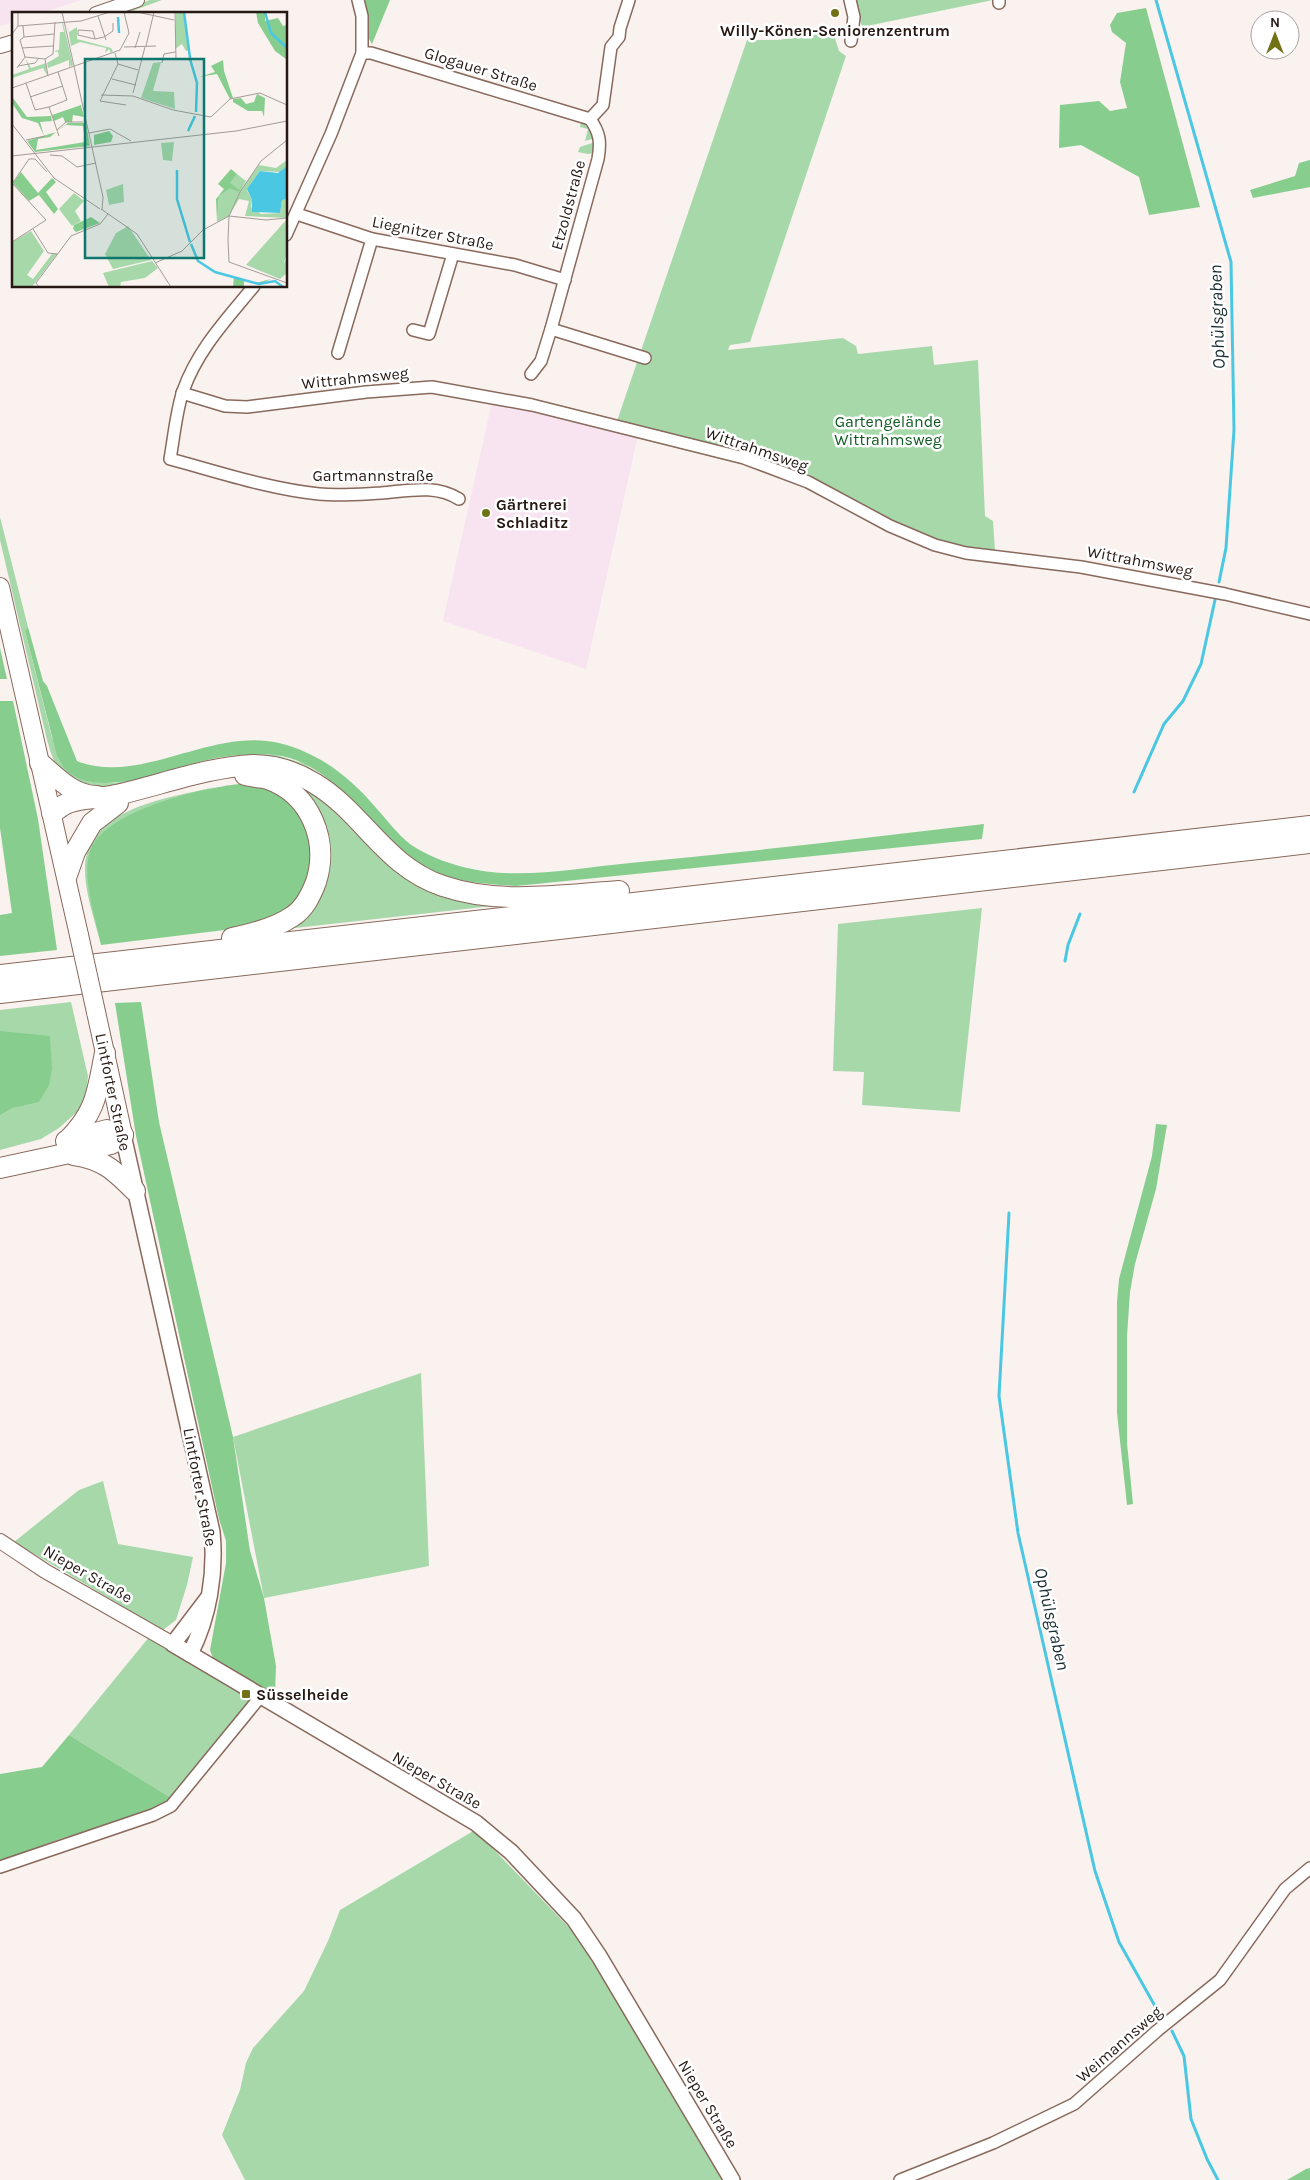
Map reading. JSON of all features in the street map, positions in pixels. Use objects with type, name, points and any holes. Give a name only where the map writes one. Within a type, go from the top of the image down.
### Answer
[{"type":"highway","points":[[40,763],[67,786],[89,796],[116,800],[210,771],[253,765],[276,768],[296,774],[315,783],[335,798],[401,864],[441,886],[467,893],[496,897],[556,896],[750,882],[783,886]]},
{"type":"highway","points":[[52,813],[68,802],[116,800],[212,777],[239,774],[268,779],[288,790],[305,806],[315,824],[320,843],[320,868],[311,896],[294,916],[270,928],[235,938],[174,947],[130,960]]},
{"type":"highway","points":[[67,874],[75,852],[92,823],[116,800]]},
{"type":"highway","points":[[0,975],[1310,826]]},
{"type":"highway","points":[[0,992],[1310,843]]},
{"type":"highway","points":[[67,1147],[92,1109],[105,1052]]},
{"type":"highway","points":[[0,1168],[67,1147],[107,1130],[123,1135]]},
{"type":"highway","points":[[0,1162],[67,1147],[111,1167],[135,1191]]},
{"type":"main road","name":"Lintforter Straße","points":[[0,587],[67,874],[135,1191],[210,1524],[214,1555],[208,1598],[204,1621],[190,1654]]},
{"type":"main road","name":"Lintforter Straße","points":[[173,1644],[208,1598]]},
{"type":"main road","name":"Nieper Straße","points":[[173,1644],[476,1823],[511,1852],[574,1919],[584,1933],[732,2180]]},
{"type":"street","points":[[102,12],[137,0]]},
{"type":"street","points":[[288,231],[331,134],[362,53],[362,16],[358,0]]},
{"type":"street","points":[[590,119],[603,104],[612,47],[619,37],[629,0]]},
{"type":"street","points":[[850,0],[854,17],[851,41]]},
{"type":"street","name":"Glogauer Straße","points":[[362,53],[380,56],[590,119]]},
{"type":"street","name":"Etzoldstraße","points":[[531,374],[541,361],[551,329],[598,159],[601,142],[598,132],[590,119]]},
{"type":"street","name":"Liegnitzer Straße","points":[[297,214],[372,239],[515,265],[565,280]]},
{"type":"street","points":[[338,353],[372,239]]},
{"type":"street","points":[[413,330],[429,334],[453,254]]},
{"type":"street","points":[[182,393],[193,366],[217,329],[252,288]]},
{"type":"street","points":[[551,329],[645,358]]},
{"type":"street","name":"Wittrahmsweg","points":[[182,393],[225,406],[247,407],[366,392],[432,388],[532,405],[744,458],[808,482],[908,534],[935,545],[966,553],[1081,567],[1225,594],[1310,614]]},
{"type":"street","name":"Gartmannstraße","points":[[182,393],[170,459],[282,488],[320,494],[366,494],[418,489],[448,492],[460,499]]},
{"type":"street","name":"Nieper Straße","points":[[0,1542],[45,1571],[173,1644]]},
{"type":"street","points":[[0,1867],[153,1815],[170,1806],[261,1696]]},
{"type":"street","name":"Weimannsweg","points":[[900,2180],[993,2143],[1074,2104],[1158,2030],[1220,1980],[1285,1889],[1310,1868]]},
{"type":"shaded area","points":[[0,0],[81,0],[45,12],[12,12],[12,23],[0,26]]},
{"type":"shaded area","points":[[492,402],[528,408],[638,435],[586,669],[443,621]]},
{"type":"green space","points":[[150,0],[162,0],[129,12],[116,12]]},
{"type":"green space","points":[[365,0],[390,0],[372,44],[369,39]]},
{"type":"green space","points":[[855,0],[993,0],[862,27]]},
{"type":"green space","points":[[1146,8],[1200,207],[1149,215],[1139,177],[1081,145],[1059,148],[1060,105],[1099,101],[1110,111],[1127,108],[1120,82],[1126,43],[1112,32],[1110,25],[1117,13]]},
{"type":"green space","name":"Gartengelände Wittrahmsweg","points":[[833,32],[839,51],[846,56],[750,342],[730,345],[728,350],[843,338],[856,346],[858,354],[932,346],[934,365],[978,360],[985,516],[993,521],[995,551],[946,544],[863,507],[810,479],[617,421],[747,40],[778,40]]},
{"type":"green space","points":[[581,122],[589,126],[596,138],[585,141],[588,129],[580,127]]},
{"type":"green space","points":[[595,142],[594,153],[578,152],[580,147]]},
{"type":"green space","points":[[1310,160],[1310,187],[1253,198],[1250,190],[1295,176],[1299,163]]},
{"type":"green space","points":[[0,517],[28,627],[25,631],[52,738],[76,777],[93,782],[115,783],[209,760],[247,754],[276,755],[305,764],[330,781],[354,803],[308,770],[108,787],[82,783],[70,778],[60,770],[55,764],[47,740],[0,540]]},
{"type":"green space","points":[[28,627],[43,681],[47,686],[77,761],[101,767],[126,766],[151,762],[202,748],[253,740],[294,747],[321,760],[345,777],[410,844],[435,858],[463,867],[504,873],[546,872],[763,850],[984,824],[982,839],[516,886],[452,878],[432,870],[412,858],[393,842],[339,788],[319,773],[298,761],[275,755],[241,755],[207,760],[134,780],[114,783],[95,782],[78,778],[65,769],[57,756],[25,631]]},
{"type":"green space","points":[[0,648],[7,679],[0,679]]},
{"type":"green space","points":[[0,701],[13,701],[38,819],[57,950],[0,956],[0,915],[12,913],[0,828]]},
{"type":"green space","points":[[255,768],[312,786],[382,852],[501,905],[277,930]]},
{"type":"green space","points":[[239,784],[264,787],[283,796],[299,810],[314,845],[305,890],[289,908],[269,921],[233,929],[101,945],[90,898],[87,872],[90,851],[99,837],[114,824],[133,813],[156,804],[179,796]]},
{"type":"green space","points":[[215,787],[157,804],[90,851],[88,881],[101,945],[88,896],[85,866],[90,846],[101,830],[116,818],[155,801]]},
{"type":"green space","points":[[982,908],[960,1112],[862,1105],[864,1072],[833,1071],[838,924]]},
{"type":"green space","points":[[71,1002],[88,1076],[86,1093],[78,1111],[59,1128],[41,1139],[0,1150],[0,1010]]},
{"type":"green space","points":[[141,1002],[159,1122],[233,1437],[250,1551],[264,1598],[276,1666],[275,1695],[214,1661],[210,1650],[226,1563],[226,1541],[219,1519],[136,1136],[115,1003]]},
{"type":"green space","points":[[0,1031],[50,1036],[52,1069],[49,1085],[39,1102],[12,1108],[0,1115]]},
{"type":"green space","points":[[1156,1124],[1167,1125],[1156,1189],[1135,1264],[1130,1292],[1127,1336],[1127,1443],[1133,1504],[1127,1505],[1117,1413],[1117,1302],[1119,1279],[1152,1156]]},
{"type":"green space","points":[[421,1373],[429,1566],[264,1598],[233,1437]]},
{"type":"green space","points":[[103,1481],[118,1544],[193,1557],[187,1585],[176,1620],[163,1630],[14,1542],[79,1490]]},
{"type":"green space","points":[[150,1636],[251,1698],[249,1704],[173,1799],[69,1735]]},
{"type":"green space","points":[[69,1735],[173,1799],[152,1811],[63,1838],[0,1861],[0,1774],[42,1767]]},
{"type":"green space","points":[[475,1830],[584,1943],[726,2180],[245,2180],[222,2135],[240,2090],[246,2063],[253,2048],[304,1991],[328,1941],[340,1910]]},
{"type":"green space","points":[[1310,2168],[1310,2180],[1287,2180],[1306,2169]]},
{"type":"waterway","name":"Ophülsgraben","points":[[1156,0],[1231,262],[1234,430],[1226,548],[1219,582]]},
{"type":"waterway","name":"Ophülsgraben","points":[[1134,792],[1164,724],[1183,701],[1201,664],[1215,600]]},
{"type":"waterway","name":"Ophülsgraben","points":[[1065,961],[1068,945],[1080,914]]},
{"type":"waterway","name":"Ophülsgraben","points":[[1009,1213],[999,1396],[1018,1533],[1095,1871],[1119,1942],[1160,2015]]},
{"type":"waterway","name":"Ophülsgraben","points":[[1172,2031],[1184,2056],[1191,2119],[1207,2159],[1218,2180]]},
{"type":"place","name":"Willy-Könen-Seniorenzentrum","points":[[835,13]]},
{"type":"place","name":"Gärtnerei Schladitz","points":[[486,513]]},
{"type":"place","name":"Süsselheide","points":[[246,1694]]}]
